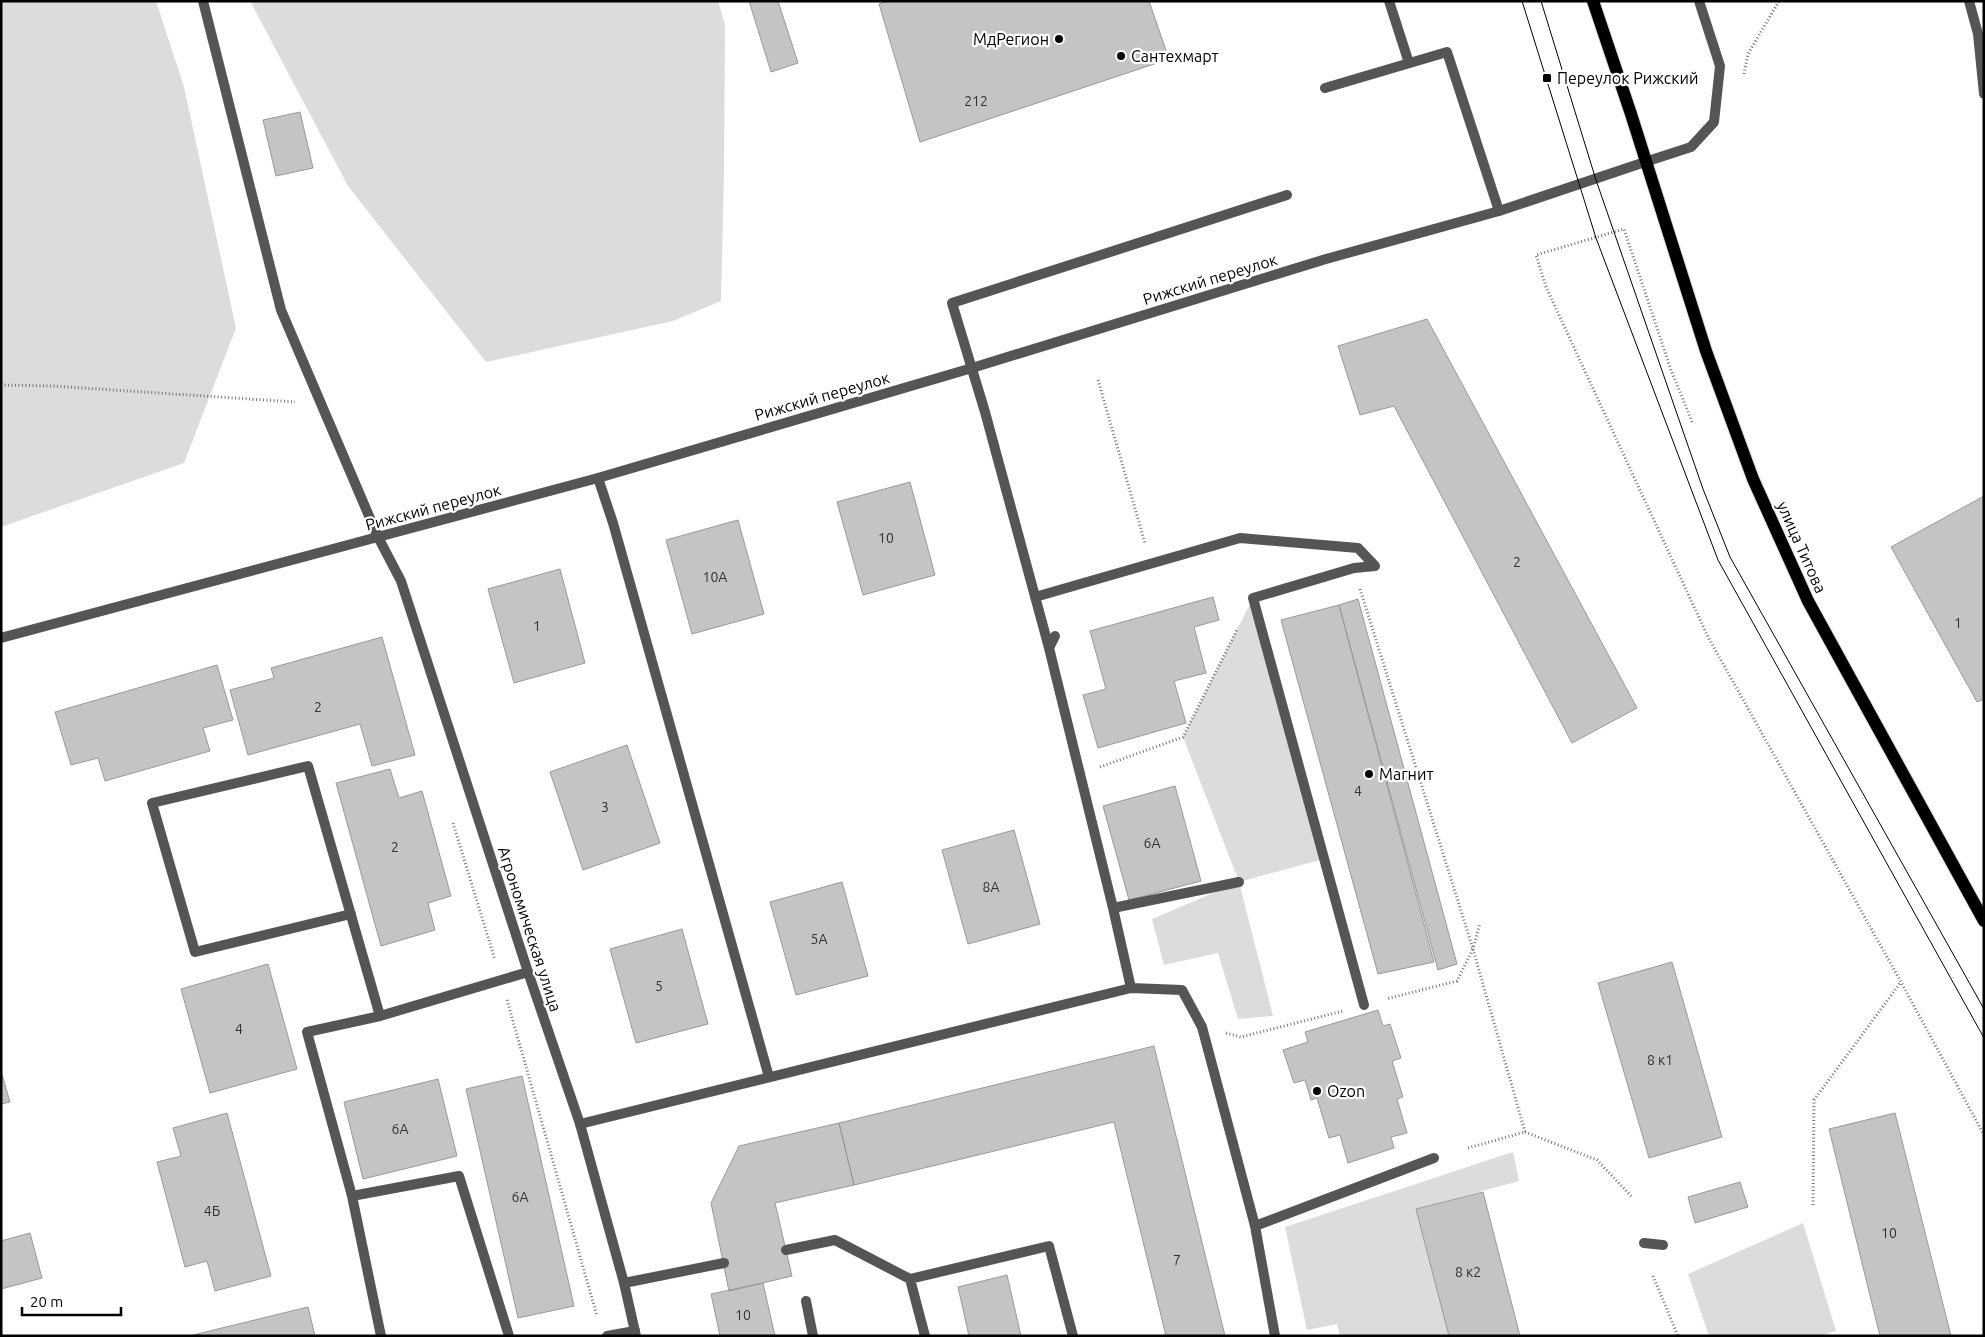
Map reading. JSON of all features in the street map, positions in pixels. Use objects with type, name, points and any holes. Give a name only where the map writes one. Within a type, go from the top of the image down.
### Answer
[{"type":"main road","name":"улица Титова","points":[[1592,1],[1706,351],[1753,479],[1808,601],[1984,921]]},
{"type":"street","name":"Агрономическая улица","points":[[203,1],[281,310],[378,537],[401,581],[528,972],[580,1124],[624,1283],[636,1334]]},
{"type":"street","points":[[1389,1],[1409,63]]},
{"type":"street","name":"Рижский переулок","points":[[1,638],[598,478],[972,368],[1326,259],[1499,211],[1691,147],[1714,122],[1720,66],[1699,1]]},
{"type":"street","points":[[1969,1],[1978,34],[1984,94]]},
{"type":"street","points":[[1325,88],[1447,52],[1499,211]]},
{"type":"street","points":[[1131,988],[1050,648],[952,303],[1287,195]]},
{"type":"street","points":[[598,478],[613,523],[769,1077]]},
{"type":"street","points":[[1035,597],[1240,538],[1358,548],[1375,566],[1354,568],[1253,598],[1364,1005]]},
{"type":"street","points":[[1050,648],[1055,636]]},
{"type":"street","points":[[351,914],[195,952],[152,803],[308,766],[351,914],[380,1016]]},
{"type":"street","points":[[1113,908],[1239,882]]},
{"type":"street","points":[[381,1336],[352,1196],[307,1032],[380,1016],[528,972]]},
{"type":"street","points":[[580,1124],[1131,988],[1182,990],[1202,1027],[1255,1226],[1275,1336]]},
{"type":"street","points":[[1255,1226],[1434,1158]]},
{"type":"street","points":[[352,1196],[459,1176],[509,1336]]},
{"type":"street","points":[[786,1250],[835,1240],[910,1279],[1050,1246],[1073,1336]]},
{"type":"street","points":[[1644,1243],[1664,1245]]},
{"type":"street","points":[[624,1283],[724,1263]]},
{"type":"street","points":[[910,1279],[925,1336]]},
{"type":"street","points":[[806,1301],[813,1336]]},
{"type":"street","points":[[607,1336],[636,1334]]},
{"type":"path","points":[[1692,422],[1671,370],[1624,230],[1536,255],[1546,287],[1708,637],[1901,982],[1984,1136]]},
{"type":"path","points":[[1098,380],[1152,563]]},
{"type":"path","points":[[1,385],[53,386],[322,403]]},
{"type":"path","points":[[1354,568],[1473,949],[1525,1132]]},
{"type":"path","points":[[1080,775],[1183,737],[1253,598]]},
{"type":"path","points":[[1202,1027],[1241,1037],[1457,981],[1473,949],[1480,922]]},
{"type":"path","points":[[1813,1205],[1814,1100],[1901,982]]},
{"type":"path","points":[[1468,1148],[1525,1132],[1597,1160],[1632,1197]]},
{"type":"path","points":[[1654,1276],[1678,1336]]},
{"type":"shaded area","points":[[1,1],[156,1],[184,87],[236,328],[184,463],[1,527]]},
{"type":"shaded area","points":[[250,1],[718,1],[725,25],[721,301],[673,321],[486,362],[348,186]]},
{"type":"shaded area","points":[[1253,598],[1324,859],[1239,882],[1183,737]]},
{"type":"shaded area","points":[[1239,882],[1273,1016],[1238,1019],[1218,953],[1164,965],[1152,919]]},
{"type":"shaded area","points":[[1513,1152],[1519,1181],[1416,1209],[1449,1336],[1340,1336],[1337,1324],[1307,1330],[1285,1227]]},
{"type":"shaded area","points":[[1803,1223],[1836,1331],[1820,1336],[1709,1336],[1688,1274]]},
{"type":"building","points":[[749,1],[778,1],[798,63],[771,72]]},
{"type":"building","points":[[888,1],[1149,1],[1169,59],[920,142],[879,4]]},
{"type":"building","points":[[300,112],[313,168],[276,176],[263,120]]},
{"type":"building","points":[[1427,319],[1637,708],[1572,743],[1394,406],[1360,415],[1338,346]]},
{"type":"building","points":[[910,482],[935,575],[863,595],[837,502]]},
{"type":"building","points":[[1984,496],[1984,699],[1977,702],[1891,547]]},
{"type":"building","points":[[738,520],[764,614],[692,634],[666,540]]},
{"type":"building","points":[[560,569],[585,663],[514,683],[488,589]]},
{"type":"building","points":[[1213,597],[1219,620],[1194,627],[1206,673],[1174,681],[1186,723],[1098,748],[1083,695],[1106,689],[1090,631]]},
{"type":"building","points":[[1358,599],[1457,964],[1438,970],[1339,605]]},
{"type":"building","points":[[1339,605],[1434,962],[1378,974],[1281,620]]},
{"type":"building","points":[[382,637],[415,755],[372,766],[360,724],[248,755],[230,690],[274,678],[271,668]]},
{"type":"building","points":[[217,665],[233,720],[203,728],[210,751],[105,781],[98,758],[71,765],[55,712]]},
{"type":"building","points":[[627,745],[660,843],[583,870],[550,772]]},
{"type":"building","points":[[390,769],[399,798],[422,791],[451,896],[428,903],[435,930],[381,946],[336,783]]},
{"type":"building","points":[[1175,786],[1201,881],[1129,900],[1103,806]]},
{"type":"building","points":[[1014,830],[1040,924],[968,944],[942,850]]},
{"type":"building","points":[[842,882],[868,976],[796,995],[770,902]]},
{"type":"building","points":[[682,929],[708,1024],[636,1043],[610,949]]},
{"type":"building","points":[[1672,962],[1722,1137],[1649,1158],[1598,983]]},
{"type":"building","points":[[268,964],[297,1069],[210,1093],[181,989]]},
{"type":"building","points":[[1378,1010],[1383,1026],[1390,1024],[1401,1058],[1392,1061],[1403,1097],[1397,1099],[1407,1133],[1391,1137],[1394,1148],[1348,1163],[1340,1135],[1329,1138],[1317,1098],[1311,1100],[1305,1080],[1294,1083],[1283,1050],[1308,1042],[1305,1032]]},
{"type":"building","points":[[1154,1046],[1225,1336],[1166,1336],[1114,1122],[854,1185],[839,1123]]},
{"type":"building","points":[[1,1071],[10,1102],[1,1104]]},
{"type":"building","points":[[522,1076],[574,1306],[518,1318],[466,1089]]},
{"type":"building","points":[[438,1079],[457,1156],[363,1179],[344,1102]]},
{"type":"building","points":[[227,1113],[271,1276],[215,1291],[207,1261],[185,1267],[157,1162],[181,1156],[173,1128]]},
{"type":"building","points":[[1895,1113],[1951,1336],[1880,1336],[1829,1129]]},
{"type":"building","points":[[839,1123],[854,1185],[775,1203],[792,1276],[729,1291],[711,1203],[739,1146]]},
{"type":"building","points":[[1740,1182],[1748,1207],[1695,1223],[1688,1197]]},
{"type":"building","points":[[1483,1192],[1520,1336],[1449,1336],[1416,1209]]},
{"type":"building","points":[[30,1233],[42,1278],[1,1289],[1,1241]]},
{"type":"building","points":[[1007,1275],[1021,1336],[969,1336],[958,1287]]},
{"type":"building","points":[[763,1283],[775,1336],[720,1336],[711,1294]]},
{"type":"building","points":[[308,1307],[315,1336],[189,1336]]},
{"type":"tram line","points":[[1522,1],[1596,238],[1718,560],[1984,1038]]},
{"type":"tram line","points":[[1541,1],[1596,180],[1703,489],[1730,557],[1984,1009]]},
{"type":"place","name":"МдРегион","points":[[1059,39]]},
{"type":"place","name":"Сантехмарт","points":[[1121,56]]},
{"type":"place","name":"Переулок Рижский","points":[[1547,78]]},
{"type":"place","name":"Магнит","points":[[1369,774]]},
{"type":"place","name":"Ozon","points":[[1317,1091]]}]
